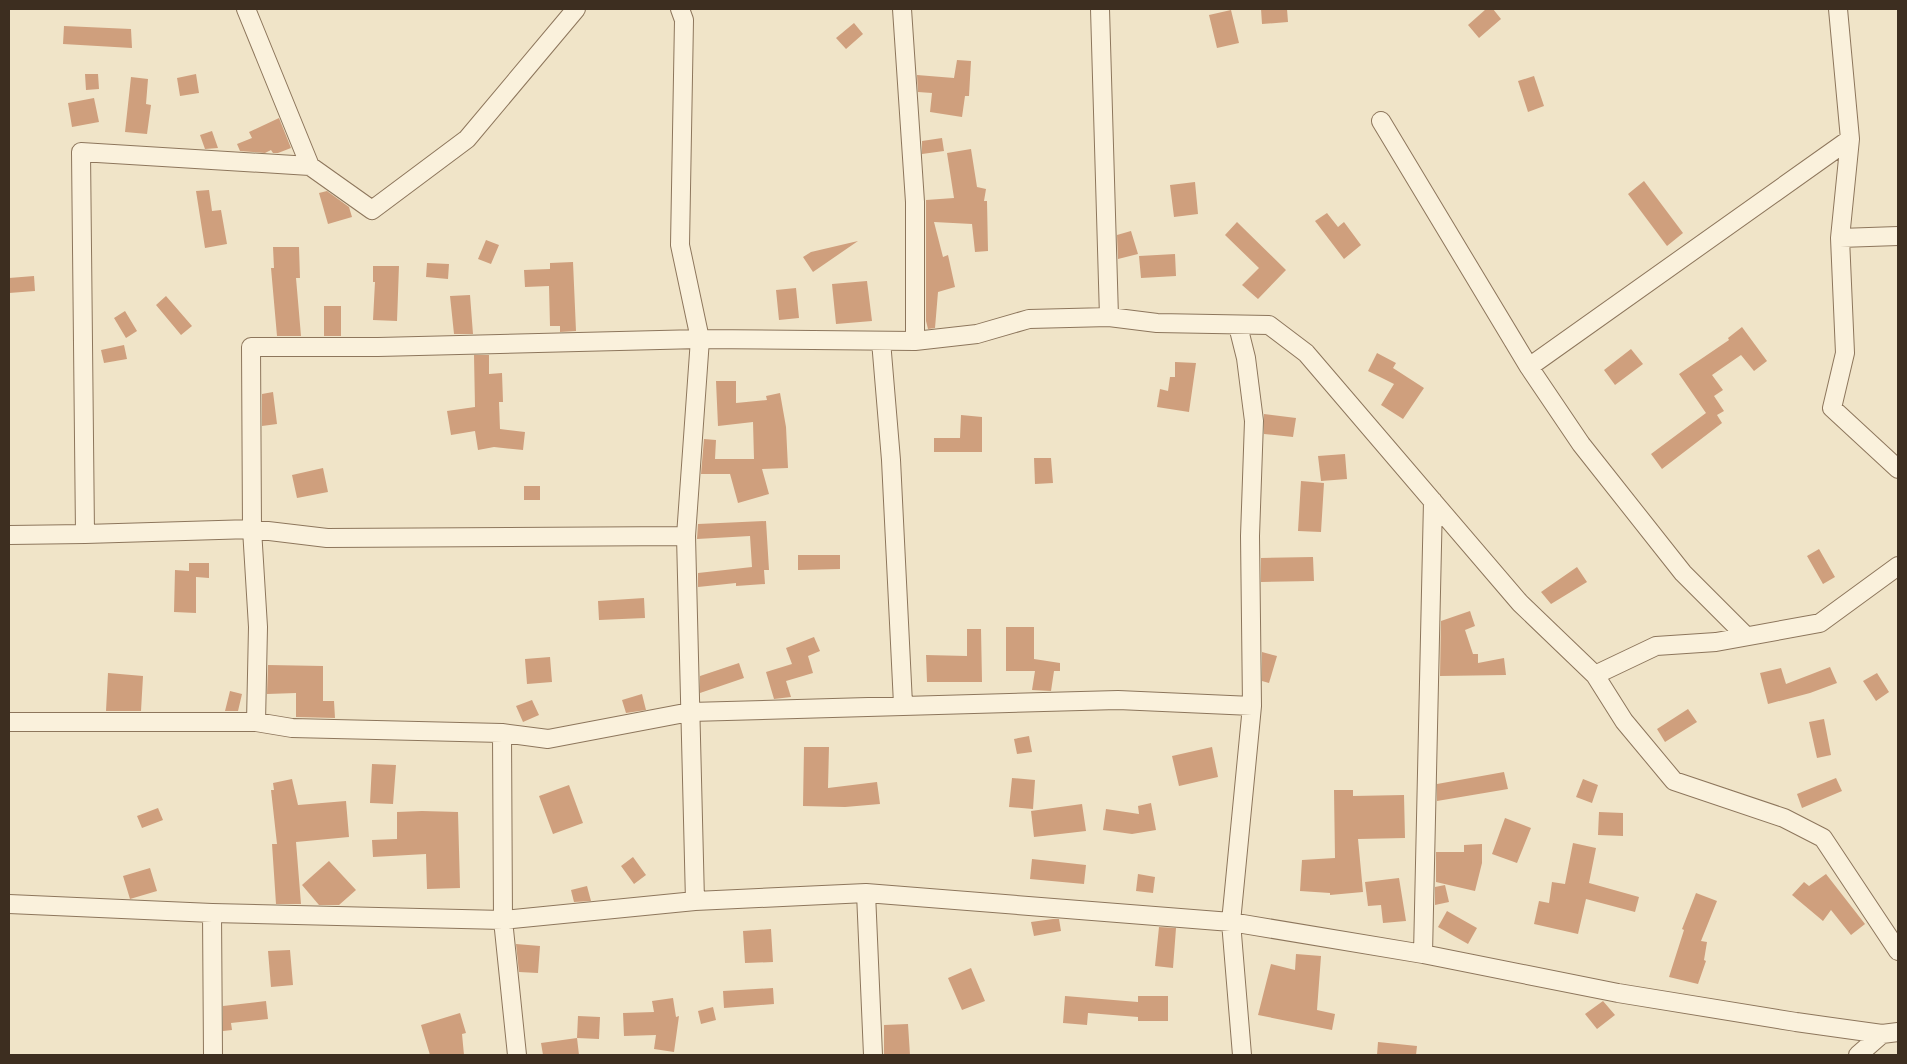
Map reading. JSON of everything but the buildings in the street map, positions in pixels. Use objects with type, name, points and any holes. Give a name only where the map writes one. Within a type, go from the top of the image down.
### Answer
[{"type":"street","points":[[246,9],[310,166]]},
{"type":"street","points":[[85,534],[82,152],[310,166],[372,210],[466,138],[576,9]]},
{"type":"street","points":[[680,9],[684,20],[680,245],[700,339],[686,536],[695,901]]},
{"type":"street","points":[[902,9],[915,202],[915,341]]},
{"type":"street","points":[[1100,9],[1109,317]]},
{"type":"street","points":[[1838,9],[1850,139],[1840,238],[1845,353],[1832,408],[1898,469]]},
{"type":"street","points":[[1381,121],[1529,367],[1581,444],[1683,574],[1745,635]]},
{"type":"street","points":[[1529,367],[1850,139]]},
{"type":"street","points":[[1840,238],[1898,236]]},
{"type":"street","points":[[256,722],[258,627],[252,529],[251,348],[378,347],[700,339],[915,341],[977,334],[1029,319],[1109,317],[1157,322],[1269,326],[1306,353],[1520,603],[1595,675],[1624,720],[1674,781],[1784,818],[1823,838],[1898,951]]},
{"type":"street","points":[[1238,326],[1246,358],[1254,421],[1250,536],[1252,706],[1231,922],[1242,1055]]},
{"type":"street","points":[[881,340],[890,460],[903,704]]},
{"type":"street","points":[[1423,954],[1433,501]]},
{"type":"street","points":[[9,535],[252,529],[327,538],[686,536]]},
{"type":"street","points":[[1595,675],[1656,646],[1716,642],[1745,635],[1820,623],[1898,566]]},
{"type":"street","points":[[9,722],[256,722],[292,728],[502,733],[548,739],[690,712],[903,704],[1118,700],[1252,706]]},
{"type":"street","points":[[502,733],[503,920],[517,1055]]},
{"type":"street","points":[[9,904],[212,913],[503,920],[695,901],[866,893],[1231,922],[1423,954],[1628,994],[1890,1033]]},
{"type":"street","points":[[866,893],[873,1055]]},
{"type":"street","points":[[212,913],[213,1055]]},
{"type":"street","points":[[1858,1055],[1890,1033]]}]
